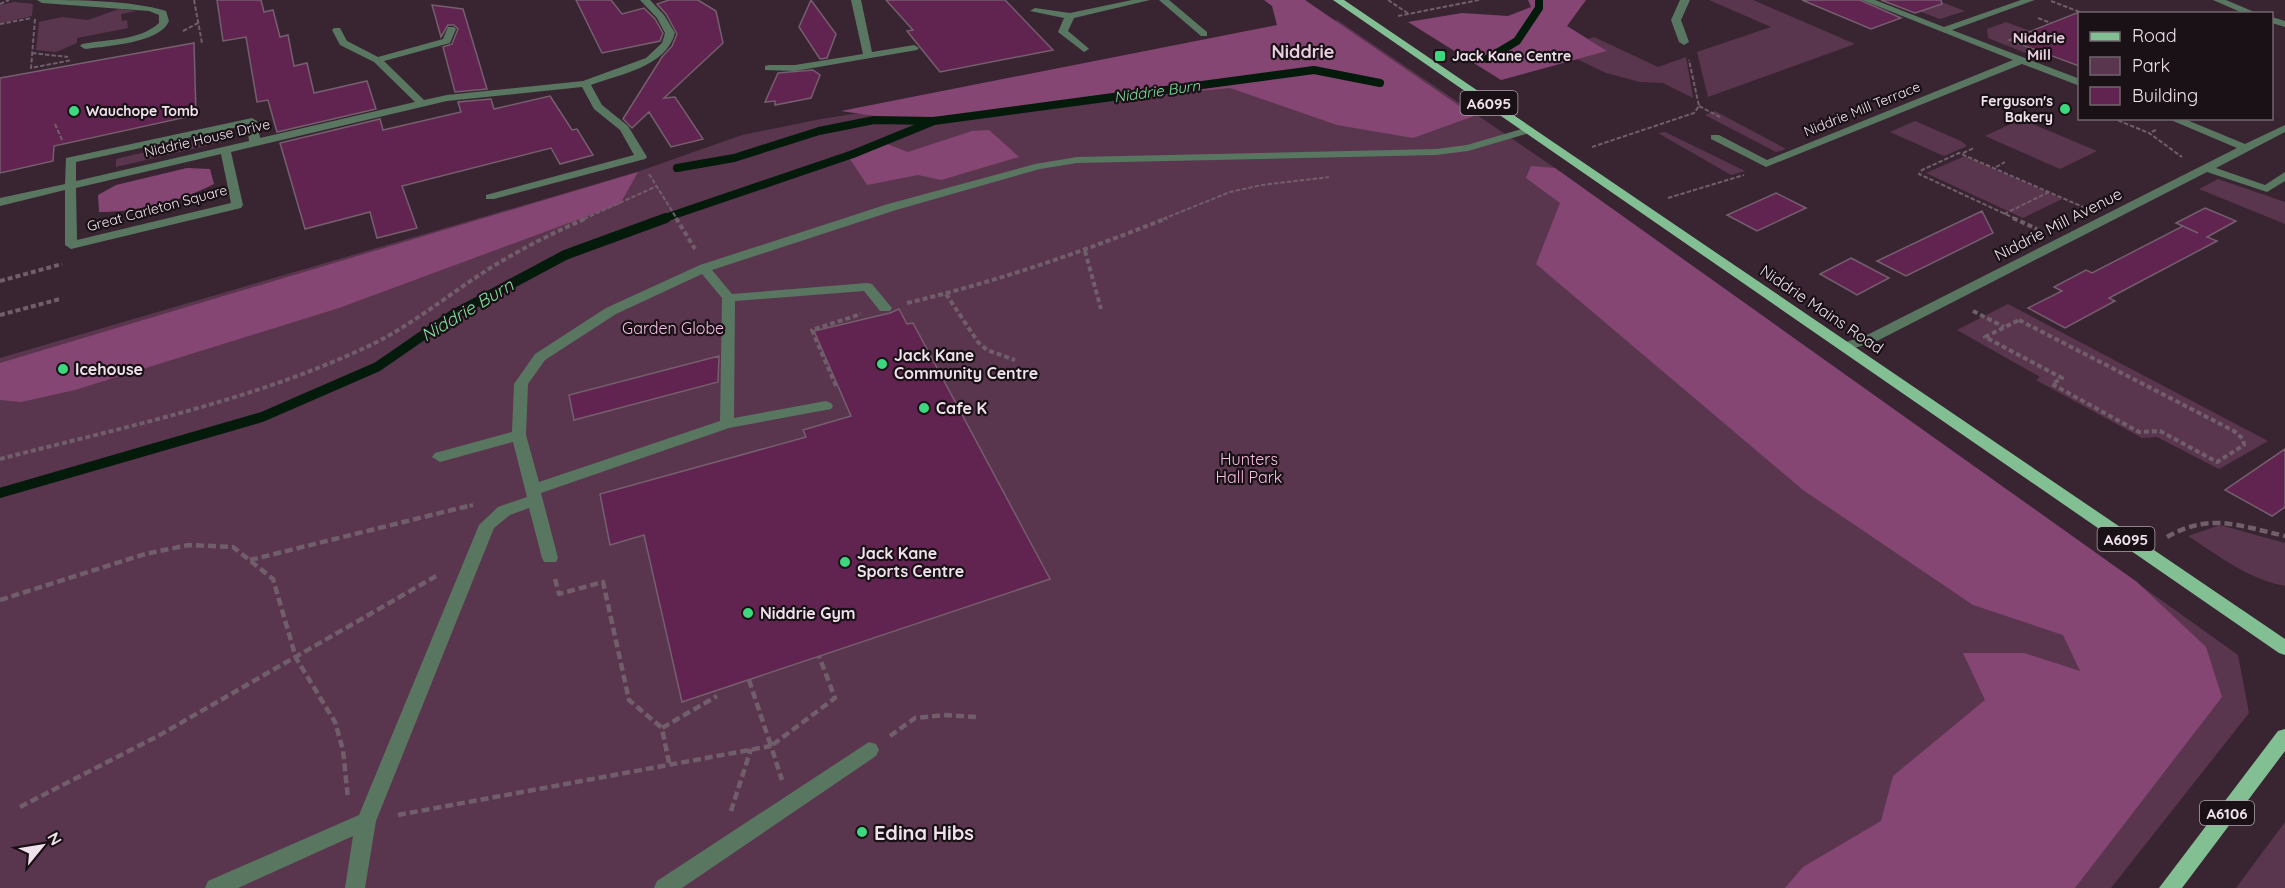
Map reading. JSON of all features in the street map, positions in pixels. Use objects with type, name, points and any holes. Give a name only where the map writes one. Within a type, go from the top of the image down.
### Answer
[{"type":"main road","name":"Niddrie Mains Road","points":[[1338,0],[2285,648]]},
{"type":"main road","name":"A6106","points":[[2169,888],[2285,737]]},
{"type":"street","points":[[42,0],[117,2],[163,12],[165,20],[162,27],[146,34],[85,46]]},
{"type":"street","name":"Niddrie House Drive","points":[[0,202],[421,104],[491,92],[585,84],[649,60],[668,44],[670,33],[661,17],[645,0]]},
{"type":"street","points":[[856,0],[868,56]]},
{"type":"street","points":[[1035,11],[1070,16],[1145,0]]},
{"type":"street","points":[[1164,0],[1204,34]]},
{"type":"street","points":[[1684,0],[1676,20],[1684,42]]},
{"type":"street","points":[[1867,0],[2078,83]]},
{"type":"street","points":[[1943,30],[2030,0]]},
{"type":"street","points":[[2218,0],[2250,12]]},
{"type":"street","points":[[1070,16],[1063,32],[1084,49]]},
{"type":"street","points":[[377,60],[447,41],[451,29]]},
{"type":"street","points":[[337,30],[343,43],[377,60],[404,84],[421,104]]},
{"type":"street","points":[[769,68],[795,68],[914,48]]},
{"type":"street","name":"Niddrie Mill Terrace","points":[[1766,164],[2022,60]]},
{"type":"street","points":[[490,196],[641,157],[624,128],[598,107],[585,84]]},
{"type":"street","points":[[2173,120],[2246,148]]},
{"type":"street","name":"Great Carleton Square","points":[[225,149],[237,205],[71,245],[70,160],[252,121],[255,142]]},
{"type":"street","name":"Niddrie Mill Avenue","points":[[1845,347],[1872,338],[2285,128]]},
{"type":"street","points":[[550,558],[519,435],[521,384],[540,357],[563,340],[611,312],[704,268],[892,207],[1039,166],[1077,160],[1436,152],[1468,148],[1529,130]]},
{"type":"street","points":[[1715,137],[1766,164]]},
{"type":"street","points":[[2206,168],[2267,189],[2285,175]]},
{"type":"street","points":[[704,268],[729,298],[727,424]]},
{"type":"street","points":[[729,298],[867,288],[885,307]]},
{"type":"street","points":[[355,888],[366,821],[487,525],[504,511],[534,495],[727,424],[826,406]]},
{"type":"street","points":[[440,457],[519,435]]},
{"type":"street","points":[[664,888],[869,750]]},
{"type":"street","points":[[215,888],[366,821]]},
{"type":"path","points":[[0,4],[9,0]]},
{"type":"path","points":[[194,0],[202,43]]},
{"type":"path","points":[[1388,0],[1409,14]]},
{"type":"path","points":[[1371,22],[1479,0]]},
{"type":"path","points":[[2047,0],[2080,12]]},
{"type":"path","points":[[32,53],[81,58],[31,68],[32,53],[35,18],[36,10]]},
{"type":"path","points":[[0,24],[35,18]]},
{"type":"path","points":[[1590,147],[1694,113],[1699,106],[1684,42]]},
{"type":"path","points":[[2117,120],[2149,133],[2187,161],[2206,168]]},
{"type":"path","points":[[2149,133],[2173,120]]},
{"type":"path","points":[[1974,148],[1922,170],[1919,174],[2062,241]]},
{"type":"path","points":[[1962,154],[2108,218]]},
{"type":"path","points":[[1995,167],[2006,162]]},
{"type":"path","points":[[1667,198],[1743,175],[1766,164]]},
{"type":"path","points":[[826,406],[843,404],[812,330],[885,307],[946,294],[1085,251],[1230,192],[1262,185],[1333,177]]},
{"type":"path","points":[[0,459],[294,380],[363,349],[429,312],[487,270],[540,239],[657,186],[691,242]]},
{"type":"path","points":[[2004,214],[2050,192]]},
{"type":"path","points":[[0,281],[65,263],[65,249],[71,245]]},
{"type":"path","points":[[1085,251],[1101,309]]},
{"type":"path","points":[[946,294],[978,342],[987,350],[1015,360]]},
{"type":"path","points":[[1950,298],[2004,328]]},
{"type":"path","points":[[0,315],[60,299]]},
{"type":"path","points":[[2019,320],[2234,431],[2243,439],[2244,445],[2217,462],[2160,431],[2139,432],[2052,384],[2062,378],[1985,337],[2004,328],[2019,320]]},
{"type":"path","points":[[249,560],[476,504]]},
{"type":"path","points":[[2142,550],[2183,528],[2217,521],[2285,536]]},
{"type":"path","points":[[0,600],[145,554],[189,546],[233,547],[273,579],[296,658],[335,722],[343,750],[346,795],[366,821],[669,763],[771,746],[835,698],[819,656]]},
{"type":"path","points":[[20,807],[158,736],[475,554]]},
{"type":"path","points":[[550,558],[559,594],[603,582],[629,700],[662,728],[669,763]]},
{"type":"path","points":[[749,680],[789,805]]},
{"type":"path","points":[[662,728],[717,696]]},
{"type":"path","points":[[869,750],[915,718],[944,715],[976,717]]},
{"type":"path","points":[[718,852],[751,749]]},
{"type":"green space","points":[[1709,0],[1753,0],[1855,44],[1708,97],[1697,52],[1771,27]]},
{"type":"green space","points":[[1889,0],[1936,0],[1965,11],[1940,19]]},
{"type":"green space","points":[[14,2],[33,4],[32,16],[0,23],[0,5]]},
{"type":"green space","points":[[119,9],[137,11],[121,14],[122,21],[127,20],[128,28],[77,38],[77,43],[56,52],[36,50],[39,22],[62,17],[88,20]]},
{"type":"green space","name":"Hunters Hall Park","points":[[1337,20],[1555,168],[2238,655],[2249,713],[2111,888],[0,888],[0,358],[637,172],[742,135],[821,119],[971,96],[1203,51]]},
{"type":"green space","points":[[2006,22],[2058,41],[2059,46],[2033,56],[1988,38],[1987,29]]},
{"type":"green space","points":[[1594,37],[1658,67],[1686,57],[1693,98],[1663,83],[1640,82],[1606,73],[1577,59],[1606,51],[1588,39]]},
{"type":"green space","points":[[1715,111],[1786,149],[1776,152],[1705,115]]},
{"type":"green space","points":[[2021,119],[2097,151],[2060,169],[1985,136]]},
{"type":"green space","points":[[1915,121],[1961,141],[1967,146],[1944,156],[1890,132]]},
{"type":"green space","points":[[1665,132],[1745,171],[1731,175],[1658,133]]},
{"type":"green space","points":[[221,134],[222,142],[116,167],[116,159]]},
{"type":"green space","points":[[1965,156],[2062,199],[2023,218],[1926,173]]},
{"type":"green space","points":[[2218,179],[2285,202],[2285,224],[2199,189]]},
{"type":"green space","points":[[2008,304],[2268,441],[2219,469],[2157,437],[2142,438],[2036,380],[2040,377],[1957,330]]},
{"type":"green space","points":[[2220,525],[2285,543],[2285,586],[2271,583],[2246,572],[2188,536]]},
{"type":"green space","points":[[2285,822],[2285,888],[2236,888]]},
{"type":"shaded area","points":[[1264,0],[1305,0],[1474,116],[1413,138],[1337,125],[1230,88],[902,120],[841,111],[1277,25],[1272,6]]},
{"type":"shaded area","points":[[1528,0],[1586,0],[1567,26],[1607,51],[1501,80],[1408,22],[1462,13],[1508,16],[1531,7]]},
{"type":"shaded area","points":[[989,130],[1019,157],[941,180],[918,175],[867,185],[850,159],[887,144],[908,152],[972,131]]},
{"type":"shaded area","points":[[1531,166],[1555,168],[2137,582],[2206,647],[2222,697],[2075,888],[1785,888],[1803,867],[1881,821],[1893,776],[1985,700],[1963,653],[2024,653],[2080,671],[2063,635],[1973,605],[1803,490],[1536,264],[1560,203],[1526,178]]},
{"type":"shaded area","points":[[187,168],[210,169],[214,184],[158,205],[99,212],[98,195],[116,185]]},
{"type":"shaded area","points":[[638,172],[620,204],[339,308],[75,390],[21,402],[0,400],[0,363]]},
{"type":"building","points":[[217,0],[261,0],[264,12],[273,10],[280,37],[288,35],[294,66],[307,63],[314,93],[367,81],[376,109],[277,132],[268,100],[257,102],[246,37],[223,41]]},
{"type":"building","points":[[576,0],[611,0],[622,14],[644,8],[655,19],[663,33],[660,41],[602,53]]},
{"type":"building","points":[[669,0],[698,0],[716,11],[723,43],[664,98],[675,97],[703,139],[671,147],[649,112],[632,128],[623,119],[662,57],[672,46],[677,34],[666,14],[657,4]]},
{"type":"building","points":[[811,0],[836,34],[827,58],[820,59],[799,27]]},
{"type":"building","points":[[886,0],[1005,0],[1053,50],[940,72],[907,31],[913,30]]},
{"type":"building","points":[[1802,0],[1860,0],[1901,18],[1871,29]]},
{"type":"building","points":[[1881,0],[1941,0],[1942,4],[1915,13]]},
{"type":"building","points":[[432,5],[463,9],[487,89],[455,92],[443,47],[452,44],[458,29],[454,25],[448,25],[441,37]]},
{"type":"building","points":[[2078,12],[2078,66],[2009,40]]},
{"type":"building","points":[[194,43],[196,115],[54,146],[53,161],[0,173],[0,78]]},
{"type":"building","points":[[813,70],[820,75],[811,98],[775,105],[775,101],[765,102],[778,73]]},
{"type":"building","points":[[550,96],[572,130],[577,129],[593,155],[560,164],[551,148],[402,186],[417,228],[377,238],[370,212],[305,229],[280,143],[380,119],[383,130],[461,112],[458,102],[491,99],[494,109]]},
{"type":"building","points":[[1776,193],[1806,208],[1757,231],[1727,215]]},
{"type":"building","points":[[2205,208],[2236,221],[2207,237],[2217,241],[2109,298],[2115,301],[2065,328],[2028,308],[2062,291],[2054,287],[2086,270],[2092,273],[2183,226],[2176,223]]},
{"type":"building","points":[[1982,211],[1993,233],[1906,276],[1877,261]]},
{"type":"building","points":[[1851,258],[1889,278],[1857,295],[1820,274]]},
{"type":"building","name":"Jack Kane Sports Centre","points":[[899,309],[907,324],[913,323],[1050,579],[682,702],[644,535],[610,545],[600,494],[806,437],[803,430],[851,416],[814,331]]},
{"type":"building","points":[[719,356],[718,382],[574,420],[569,395]]},
{"type":"building","points":[[2285,449],[2285,507],[2272,516],[2225,490]]},
{"type":"waterway","name":"Niddrie Burn","points":[[1487,59],[1517,41],[1539,8],[1539,0]]},
{"type":"waterway","name":"Niddrie Burn","points":[[934,121],[1314,70],[1380,83]]},
{"type":"waterway","name":"Niddrie Burn","points":[[677,168],[734,158],[819,131],[874,120],[934,121]]},
{"type":"waterway","name":"Niddrie Burn","points":[[662,219],[853,154],[934,121]]},
{"type":"waterway","name":"Niddrie Burn","points":[[0,493],[262,417],[377,367],[451,316],[565,255],[666,218]]},
{"type":"place","name":"Jack Kane Centre","points":[[1440,56]]},
{"type":"place","name":"Ferguson's Bakery","points":[[2065,109]]},
{"type":"place","name":"Wauchope Tomb","points":[[74,111]]},
{"type":"place","name":"Jack Kane Community Centre","points":[[882,364]]},
{"type":"place","name":"Icehouse","points":[[63,369]]},
{"type":"place","name":"Cafe K","points":[[924,408]]},
{"type":"place","name":"Jack Kane Sports Centre","points":[[845,562]]},
{"type":"place","name":"Niddrie Gym","points":[[748,613]]},
{"type":"place","name":"Edina Hibs","points":[[862,832]]},
{"type":"district","name":"Niddrie Mill","points":[[2039,46]]},
{"type":"district","name":"Niddrie","points":[[1303,51]]},
{"type":"park label","name":"Garden Globe","points":[[673,328]]}]
